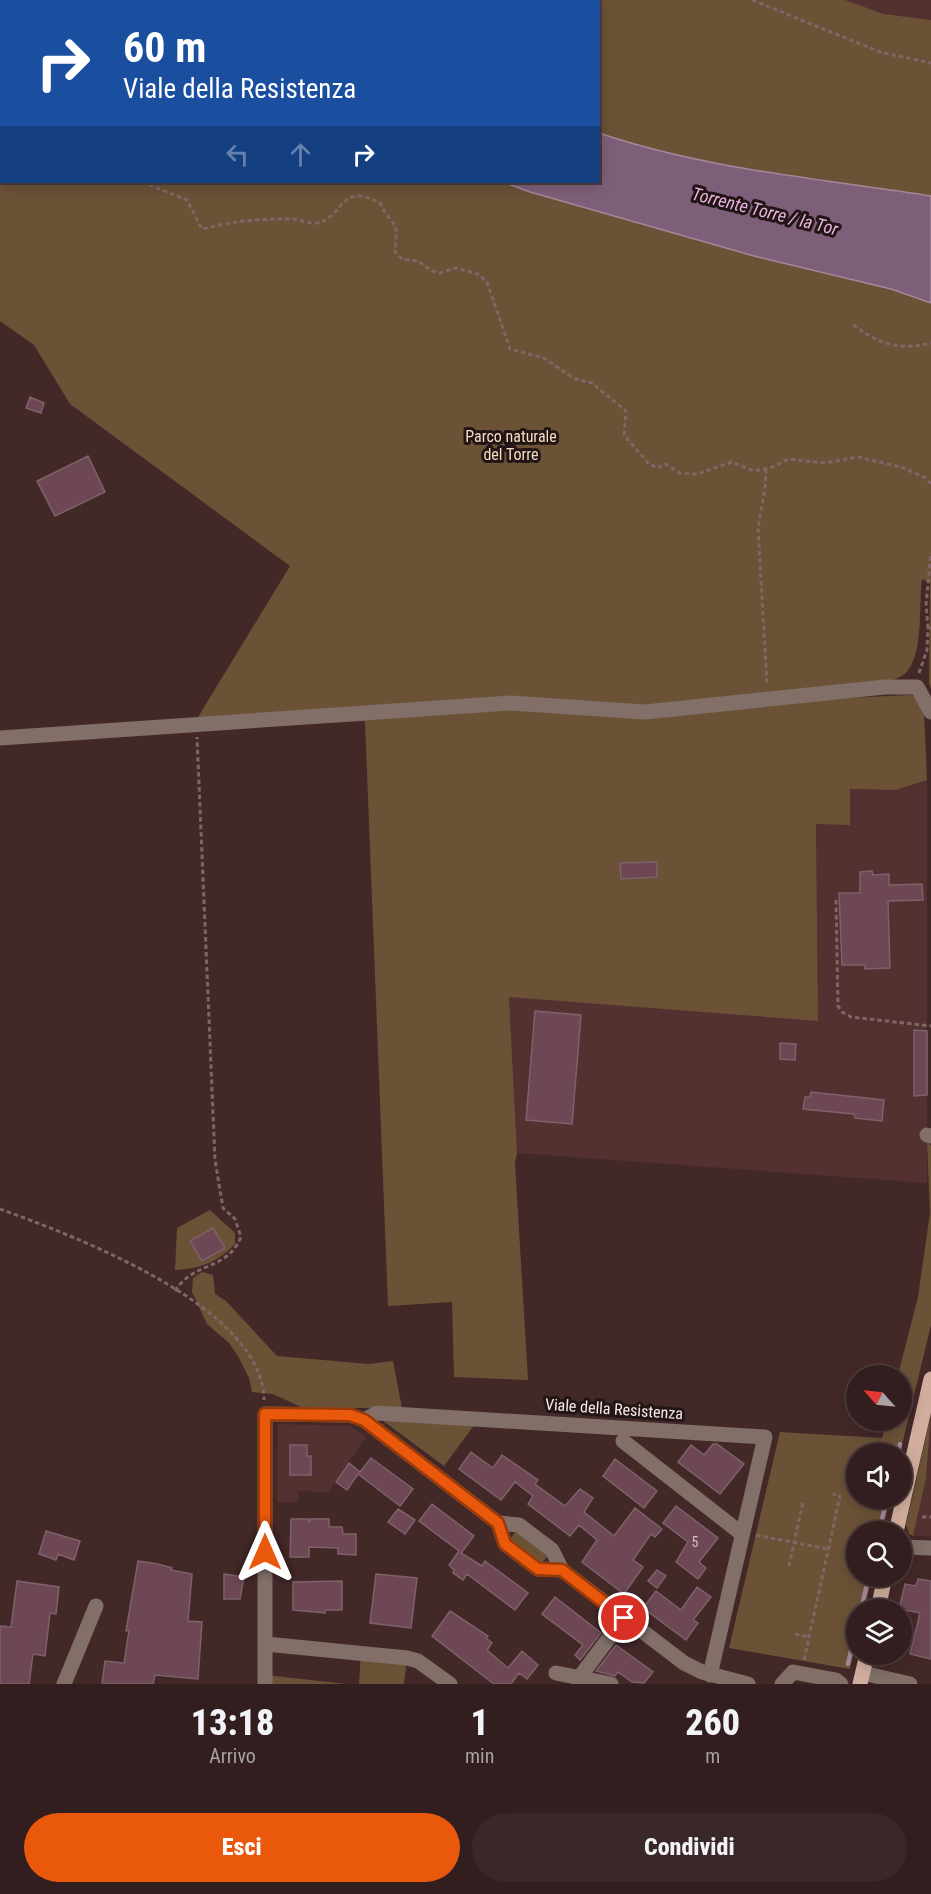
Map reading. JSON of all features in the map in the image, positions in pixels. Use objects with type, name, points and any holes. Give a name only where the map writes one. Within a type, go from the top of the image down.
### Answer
[{"type":"main road","points":[[899,1521],[931,1379]]},
{"type":"street","points":[[0,738],[511,703],[645,712],[770,701],[885,687],[917,687],[931,712]]},
{"type":"street","name":"Viale della Resistenza","points":[[364,1420],[377,1413],[765,1437],[710,1675]]},
{"type":"street","name":"Viale della Resistenza","points":[[266,1644],[265,1414],[350,1415],[364,1420],[498,1523],[519,1525],[552,1550],[562,1570],[684,1663],[710,1675],[748,1684]]},
{"type":"street","name":"Viale della Resistenza","points":[[623,1441],[742,1534]]},
{"type":"street","name":"Viale della Resistenza","points":[[498,1523],[505,1544],[538,1569],[562,1570]]},
{"type":"street","points":[[912,1547],[931,1548]]},
{"type":"street","points":[[64,1684],[96,1605]]},
{"type":"street","points":[[579,1677],[624,1618]]},
{"type":"street","points":[[266,1684],[266,1644],[407,1658],[418,1661],[450,1684]]},
{"type":"street","points":[[556,1672],[610,1684]]},
{"type":"street","points":[[782,1684],[793,1672],[836,1680],[841,1684]]},
{"type":"street","points":[[862,1679],[910,1684]]},
{"type":"path","points":[[752,0],[880,52],[931,63]]},
{"type":"path","points":[[144,183],[187,200],[202,229],[241,219],[301,219],[314,223],[325,220],[348,198],[361,196],[372,199],[381,204],[386,217],[394,224],[397,233],[394,252],[402,259],[418,261],[432,271],[441,273],[455,268],[478,273],[487,282],[510,349],[544,358],[575,379],[592,383],[620,404],[626,411],[624,435],[649,464],[658,468],[665,464],[680,472],[697,474],[732,462],[754,471],[766,469],[788,459],[825,463],[858,457],[901,467],[926,478],[931,484]]},
{"type":"path","points":[[853,325],[869,336],[905,349],[931,343]]},
{"type":"path","points":[[766,469],[758,528],[758,556],[765,675],[770,701]]},
{"type":"path","points":[[917,687],[927,650],[930,628],[926,605],[931,553]]},
{"type":"path","points":[[926,605],[931,608]]},
{"type":"path","points":[[175,1291],[183,1279],[190,1274],[222,1261],[235,1251],[241,1237],[234,1219],[223,1208],[214,1160],[197,726]]},
{"type":"path","points":[[836,900],[838,1006],[842,1012],[856,1018],[931,1026]]},
{"type":"path","points":[[0,1209],[67,1233],[114,1255],[211,1313],[243,1344],[258,1366],[264,1394]]},
{"type":"path","points":[[801,1673],[840,1496],[833,1494]]},
{"type":"path","points":[[789,1566],[803,1502]]},
{"type":"path","points":[[922,1517],[931,1517]]},
{"type":"path","points":[[742,1534],[828,1549]]},
{"type":"path","points":[[795,1634],[809,1637]]},
{"type":"shaded area","points":[[845,0],[931,0],[931,20],[884,14]]},
{"type":"shaded area","points":[[927,780],[927,1183],[517,1153],[509,996],[818,1021],[816,824],[850,789],[896,790]]},
{"type":"shaded area","points":[[931,1414],[931,1536],[913,1536],[926,1478]]},
{"type":"shaded area","points":[[278,1424],[351,1426],[366,1437],[328,1492],[298,1491],[298,1502],[277,1502]]},
{"type":"green space","points":[[600,0],[845,0],[884,14],[931,20],[931,196],[764,172],[680,156],[600,133]]},
{"type":"green space","name":"Parco naturale del Torre","points":[[0,183],[506,183],[754,256],[891,289],[931,303],[931,689],[929,683],[930,583],[922,579],[917,649],[907,672],[898,678],[886,681],[846,685],[846,698],[910,695],[916,697],[924,712],[927,780],[896,790],[850,789],[850,825],[816,824],[818,1021],[509,997],[517,1153],[515,1163],[528,1380],[454,1377],[452,1302],[388,1306],[365,721],[192,731],[192,727],[290,566],[70,404],[34,345],[0,321]]},
{"type":"green space","points":[[927,1141],[931,1146],[931,1325],[912,1403],[912,1365],[901,1365],[918,1297],[930,1213]]},
{"type":"green space","points":[[210,1210],[235,1233],[235,1244],[222,1256],[208,1263],[175,1270],[177,1228]]},
{"type":"green space","points":[[202,1272],[213,1275],[215,1294],[226,1301],[277,1356],[369,1364],[393,1361],[402,1408],[303,1408],[273,1394],[252,1392],[249,1378],[238,1356],[229,1343],[207,1324],[192,1292],[193,1278]]},
{"type":"green space","points":[[931,1414],[926,1478],[913,1536],[912,1521],[907,1521],[910,1509],[912,1509],[912,1498]]},
{"type":"green space","points":[[379,1418],[475,1424],[444,1466]]},
{"type":"green space","points":[[884,1431],[905,1431],[902,1443],[846,1443],[846,1509],[888,1509],[884,1521],[846,1521],[846,1587],[870,1587],[866,1599],[846,1599],[846,1665],[851,1665],[850,1669],[729,1648],[780,1432],[882,1438]]},
{"type":"green space","points":[[517,1529],[549,1554],[540,1565],[509,1541]]},
{"type":"green space","points":[[361,1653],[407,1658],[404,1684],[359,1684]]},
{"type":"green space","points":[[265,1675],[347,1684],[265,1684]]},
{"type":"water","name":"Torrente Torre / la Tor","points":[[600,133],[680,156],[763,172],[931,196],[931,303],[891,289],[754,256],[506,183],[600,183]]},
{"type":"building","points":[[30,397],[44,403],[41,413],[26,408]]},
{"type":"building","points":[[88,456],[105,492],[55,516],[37,481]]},
{"type":"building","points":[[657,862],[657,877],[621,879],[620,863]]},
{"type":"building","points":[[872,871],[873,875],[889,874],[889,885],[922,884],[923,900],[888,901],[890,968],[865,969],[865,965],[842,965],[839,893],[860,893],[860,872]]},
{"type":"building","points":[[535,1011],[581,1015],[572,1124],[526,1120]]},
{"type":"building","points":[[914,1030],[927,1031],[927,1095],[914,1096]]},
{"type":"building","points":[[780,1043],[796,1044],[795,1060],[780,1059]]},
{"type":"building","points":[[811,1092],[884,1100],[882,1121],[855,1118],[854,1114],[803,1109],[805,1097],[810,1097]]},
{"type":"building","points":[[213,1228],[225,1248],[202,1261],[190,1241]]},
{"type":"building","points":[[713,1444],[717,1444],[744,1464],[720,1494],[678,1462],[691,1445],[704,1455]]},
{"type":"building","points":[[290,1445],[307,1445],[307,1456],[311,1456],[311,1475],[290,1475]]},
{"type":"building","points":[[471,1452],[493,1468],[502,1455],[538,1480],[535,1484],[565,1506],[580,1489],[593,1498],[584,1512],[614,1536],[635,1508],[662,1529],[655,1537],[651,1534],[633,1560],[643,1567],[624,1594],[582,1562],[597,1540],[579,1525],[570,1536],[528,1504],[533,1496],[515,1482],[501,1500],[459,1469]]},
{"type":"building","points":[[371,1458],[413,1489],[400,1506],[358,1474],[347,1490],[336,1482],[349,1463],[360,1472]]},
{"type":"building","points":[[615,1459],[657,1491],[644,1508],[603,1476]]},
{"type":"building","points":[[432,1504],[474,1536],[461,1553],[482,1566],[485,1561],[528,1593],[515,1610],[467,1574],[463,1580],[453,1573],[454,1570],[449,1565],[459,1551],[419,1521]]},
{"type":"building","points":[[676,1506],[718,1538],[699,1562],[706,1568],[698,1579],[676,1562],[688,1542],[663,1523]]},
{"type":"building","points":[[398,1509],[415,1520],[405,1534],[388,1522]]},
{"type":"building","points":[[291,1519],[309,1519],[309,1522],[311,1519],[329,1519],[329,1527],[342,1527],[343,1534],[356,1534],[356,1555],[338,1554],[338,1548],[309,1547],[309,1557],[290,1557]]},
{"type":"building","points":[[46,1531],[80,1541],[74,1560],[58,1554],[56,1560],[39,1554]]},
{"type":"building","points":[[138,1561],[192,1574],[188,1621],[202,1622],[198,1679],[155,1675],[153,1684],[102,1684],[105,1661],[124,1663],[129,1630],[126,1631]]},
{"type":"building","points":[[657,1570],[666,1576],[657,1588],[648,1581]]},
{"type":"building","points":[[224,1574],[244,1577],[240,1599],[224,1599]]},
{"type":"building","points":[[376,1574],[417,1578],[411,1628],[370,1623]]},
{"type":"building","points":[[918,1579],[931,1581],[931,1659],[912,1654],[920,1613],[912,1611],[912,1599],[901,1599],[904,1587],[916,1586]]},
{"type":"building","points":[[17,1581],[59,1587],[56,1614],[50,1613],[45,1656],[33,1654],[29,1684],[0,1684],[0,1626],[11,1627]]},
{"type":"building","points":[[342,1581],[342,1610],[325,1610],[325,1613],[293,1610],[293,1582]]},
{"type":"building","points":[[697,1587],[711,1597],[693,1620],[698,1623],[686,1640],[643,1608],[656,1591],[681,1610]]},
{"type":"building","points":[[555,1597],[601,1633],[580,1660],[575,1655],[583,1645],[542,1614]]},
{"type":"building","points":[[450,1611],[488,1636],[486,1638],[492,1643],[487,1650],[508,1668],[522,1651],[538,1665],[527,1679],[519,1673],[511,1684],[494,1684],[432,1636]]},
{"type":"building","points":[[616,1645],[653,1672],[644,1683],[632,1682],[618,1672],[615,1676],[596,1671]]},
{"type":"waterway","points":[[882,1521],[884,1509]]},
{"type":"waterway","points":[[864,1599],[866,1587]]},
{"type":"route","points":[[265,1552],[265,1414],[350,1415],[364,1420],[498,1523],[505,1544],[538,1569],[562,1570],[624,1618]]}]
